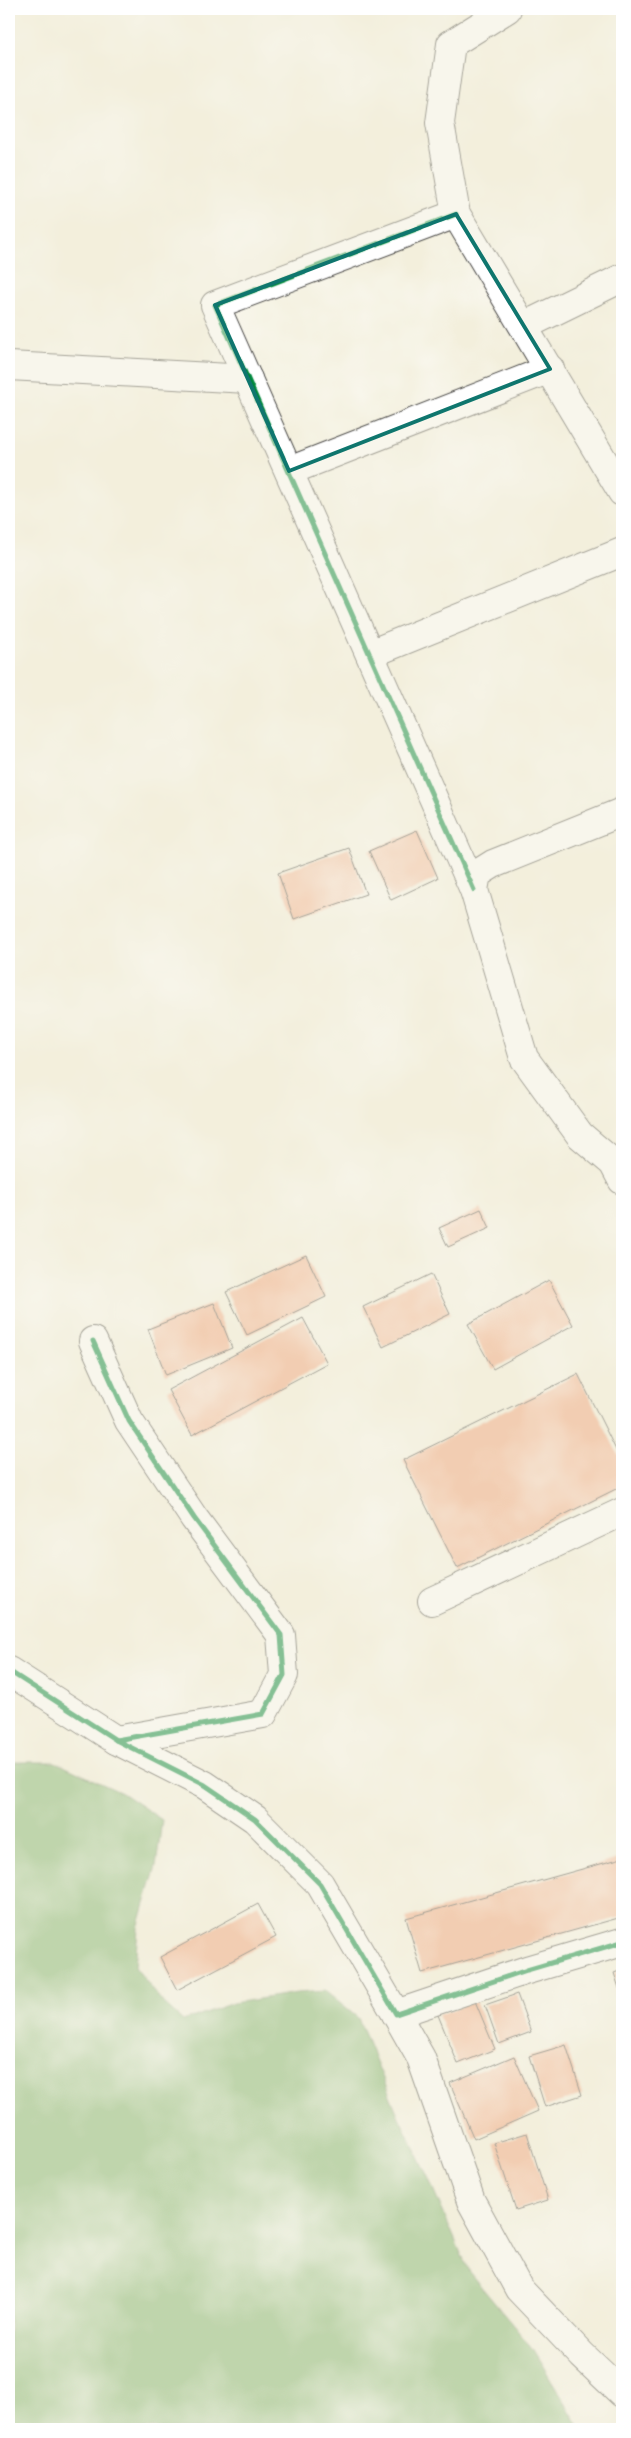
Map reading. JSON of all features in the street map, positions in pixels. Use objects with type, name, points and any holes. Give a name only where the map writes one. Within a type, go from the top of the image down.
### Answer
[{"type":"street","points":[[507,9],[451,44],[440,123],[456,214],[622,492]]},
{"type":"street","points":[[456,214],[215,305],[474,890],[524,1058],[580,1135],[613,1163],[622,1180]]},
{"type":"street","points":[[524,326],[622,278]]},
{"type":"street","points":[[9,366],[248,379]]},
{"type":"street","points":[[289,471],[550,370]]},
{"type":"street","points":[[370,654],[622,552]]},
{"type":"street","points":[[474,890],[478,874],[494,864],[622,812]]},
{"type":"street","points":[[94,1341],[129,1421],[194,1518],[281,1635],[284,1675],[263,1714],[116,1740]]},
{"type":"street","points":[[432,1601],[622,1512]]},
{"type":"street","points":[[9,1671],[116,1740],[206,1785],[255,1819],[320,1884],[421,2058],[471,2201],[519,2289],[582,2355],[622,2392]]},
{"type":"street","points":[[396,2014],[526,1970],[622,1942]]},
{"type":"highlighted area","points":[[456,214],[550,369],[289,471],[215,305]]},
{"type":"green space","points":[[9,1762],[55,1762],[122,1793],[162,1820],[156,1866],[138,1928],[135,1967],[164,2004],[183,2021],[233,2003],[297,1993],[325,1991],[358,2018],[399,2117],[428,2177],[469,2272],[532,2348],[581,2429],[9,2429]]},
{"type":"building","points":[[417,830],[438,878],[391,900],[369,851]]},
{"type":"building","points":[[349,848],[366,894],[294,919],[278,873]]},
{"type":"building","points":[[481,1209],[490,1228],[448,1247],[439,1228]]},
{"type":"building","points":[[306,1255],[326,1297],[247,1335],[226,1292]]},
{"type":"building","points":[[431,1274],[450,1314],[383,1347],[363,1307]]},
{"type":"building","points":[[549,1280],[573,1325],[493,1369],[468,1324]]},
{"type":"building","points":[[214,1303],[232,1348],[166,1375],[148,1329]]},
{"type":"building","points":[[303,1318],[327,1363],[192,1435],[168,1390]]},
{"type":"building","points":[[578,1374],[622,1462],[622,1486],[457,1568],[403,1460]]},
{"type":"building","points":[[622,1858],[622,1917],[422,1973],[406,1918]]},
{"type":"building","points":[[258,1904],[276,1937],[177,1990],[160,1957]]},
{"type":"building","points":[[622,1970],[622,1997],[614,1973]]},
{"type":"building","points":[[517,1994],[531,2032],[499,2044],[485,2005]]},
{"type":"building","points":[[475,2001],[495,2049],[458,2064],[438,2015]]},
{"type":"building","points":[[566,2045],[582,2095],[545,2107],[529,2056]]},
{"type":"building","points":[[514,2056],[538,2111],[474,2139],[450,2083]]},
{"type":"building","points":[[527,2133],[548,2200],[516,2210],[494,2143]]},
{"type":"cycle path","points":[[456,214],[215,305],[474,890]]},
{"type":"cycle path","points":[[93,1341],[129,1421],[194,1518],[281,1635],[284,1675],[263,1714],[116,1740]]},
{"type":"cycle path","points":[[9,1671],[116,1740],[205,1785],[255,1819],[320,1884],[396,2014],[527,1970],[622,1942]]}]
